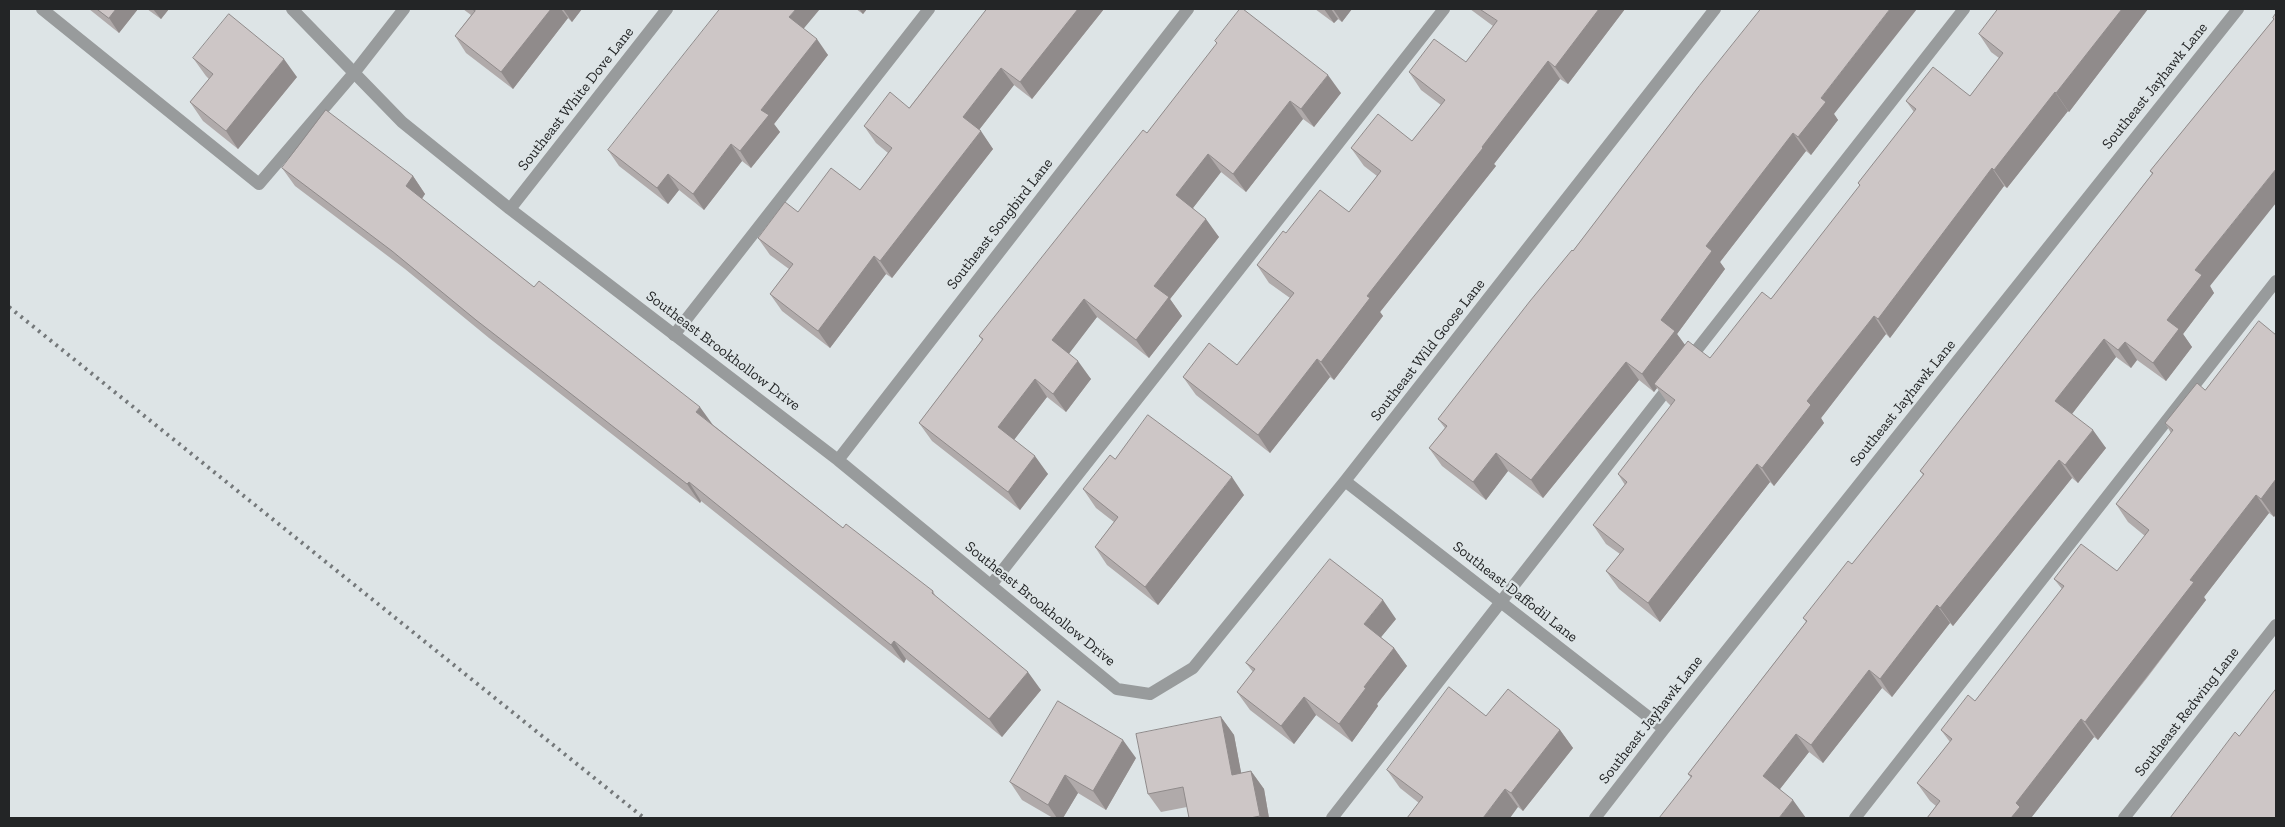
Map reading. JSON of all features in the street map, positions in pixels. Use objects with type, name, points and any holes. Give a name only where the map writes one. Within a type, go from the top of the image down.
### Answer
[{"type":"street","points":[[42,9],[259,184],[354,73],[404,9]]},
{"type":"street","name":"Southeast Brookhollow Drive","points":[[292,9],[402,122],[510,209],[838,460],[1118,688],[1150,694]]},
{"type":"street","name":"Southeast White Dove Lane","points":[[510,209],[667,9]]},
{"type":"street","points":[[674,335],[929,9]]},
{"type":"street","name":"Southeast Songbird Lane","points":[[838,460],[1188,9]]},
{"type":"street","points":[[991,585],[1444,9]]},
{"type":"street","name":"Southeast Wild Goose Lane","points":[[1150,694],[1193,668],[1345,481],[1715,9]]},
{"type":"street","points":[[1332,818],[1964,9]]},
{"type":"street","name":"Southeast Jayhawk Lane","points":[[1596,818],[1664,729],[2238,9]]},
{"type":"street","points":[[1855,818],[2276,281]]},
{"type":"street","name":"Southeast Daffodil Lane","points":[[1345,481],[1664,729]]},
{"type":"street","name":"Southeast Redwing Lane","points":[[2124,818],[2276,625]]},
{"type":"building","points":[[97,9],[116,9],[109,18]]},
{"type":"building","points":[[472,9],[551,9],[501,72],[455,36],[475,11]]},
{"type":"building","points":[[720,9],[796,9],[789,17],[817,39],[761,110],[769,115],[740,151],[731,144],[693,194],[668,174],[657,188],[608,150]]},
{"type":"building","points":[[987,9],[1078,9],[1020,82],[1001,68],[963,117],[981,131],[880,261],[874,256],[818,331],[770,294],[793,264],[758,238],[785,202],[798,212],[831,168],[860,190],[892,148],[864,126],[890,92],[909,108]]},
{"type":"building","points":[[1240,9],[1243,9],[1328,75],[1301,109],[1290,101],[1233,174],[1208,154],[1176,195],[1206,219],[1154,286],[1169,297],[1136,340],[1084,299],[1052,340],[1078,361],[1053,394],[1035,379],[998,427],[1035,456],[1008,492],[919,423],[983,339],[979,336],[1143,130],[1147,133],[1217,43],[1215,41]]},
{"type":"building","points":[[1480,9],[1599,9],[1555,67],[1548,61],[1483,148],[1367,296],[1370,298],[1321,362],[1317,359],[1258,435],[1183,377],[1209,343],[1237,365],[1294,293],[1257,265],[1283,231],[1286,233],[1320,190],[1349,212],[1381,171],[1351,148],[1378,114],[1412,141],[1445,100],[1409,72],[1434,39],[1466,62],[1497,21]]},
{"type":"building","points":[[1761,9],[1890,9],[1821,98],[1826,102],[1798,137],[1793,133],[1706,246],[1712,251],[1661,320],[1675,331],[1642,374],[1626,362],[1531,480],[1496,453],[1473,482],[1429,448],[1447,426],[1438,419],[1530,301],[1573,251],[1699,86]]},
{"type":"building","points":[[1998,9],[2122,9],[1994,170],[1992,168],[1878,319],[1874,316],[1807,401],[1811,405],[1762,468],[1757,464],[1648,603],[1606,571],[1624,549],[1593,525],[1627,482],[1618,474],[1675,400],[1654,384],[1688,341],[1710,358],[1762,292],[1771,299],[1860,185],[1858,183],[1916,109],[1906,101],[1933,67],[1970,96],[2003,53],[1979,34]]},
{"type":"building","points":[[2276,13],[2276,169],[2195,270],[2202,275],[2167,320],[2179,329],[2153,363],[2125,342],[2118,350],[2104,339],[2055,401],[2093,430],[2065,465],[2059,460],[1940,608],[1937,605],[1880,679],[1869,670],[1811,745],[1796,734],[1763,776],[1793,800],[1779,818],[1659,818],[1692,776],[1688,774],[1807,621],[1803,618],[1848,561],[1852,564],[1924,474],[1920,471],[2153,173],[2150,171],[2274,19]]},
{"type":"building","points":[[229,14],[284,59],[226,131],[190,102],[213,74],[193,58]]},
{"type":"building","points":[[326,110],[413,176],[406,186],[534,287],[539,281],[700,407],[696,412],[843,528],[846,524],[933,591],[932,593],[1028,672],[989,719],[894,641],[891,645],[689,482],[687,484],[476,320],[392,251],[282,168]]},
{"type":"building","points":[[2259,321],[2276,335],[2276,479],[2261,499],[2256,495],[2190,580],[2194,582],[2085,722],[2081,719],[2016,803],[2020,807],[2011,818],[1927,818],[1940,801],[1917,783],[1952,739],[1941,730],[1968,695],[1975,701],[2064,586],[2054,579],[2081,544],[2117,571],[2149,530],[2116,504],[2173,430],[2165,423],[2197,383],[2205,390]]},
{"type":"building","points":[[1148,415],[1232,477],[1145,587],[1095,547],[1118,517],[1083,489],[1110,455],[1115,459]]},
{"type":"building","points":[[1330,559],[1383,600],[1364,624],[1394,648],[1339,724],[1304,697],[1281,726],[1237,692],[1255,669],[1246,663]]},
{"type":"building","points":[[1449,687],[1486,716],[1508,689],[1560,730],[1511,793],[1505,789],[1483,818],[1407,818],[1423,797],[1387,770]]},
{"type":"building","points":[[2276,689],[2276,818],[2170,818],[2235,732],[2239,736]]},
{"type":"building","points":[[1058,701],[1123,740],[1093,791],[1065,775],[1048,805],[1010,782]]},
{"type":"building","points":[[1221,717],[1232,775],[1251,771],[1260,816],[1250,818],[1189,818],[1183,787],[1148,794],[1136,734]]},
{"type":"railway","points":[[9,307],[644,818]]}]
